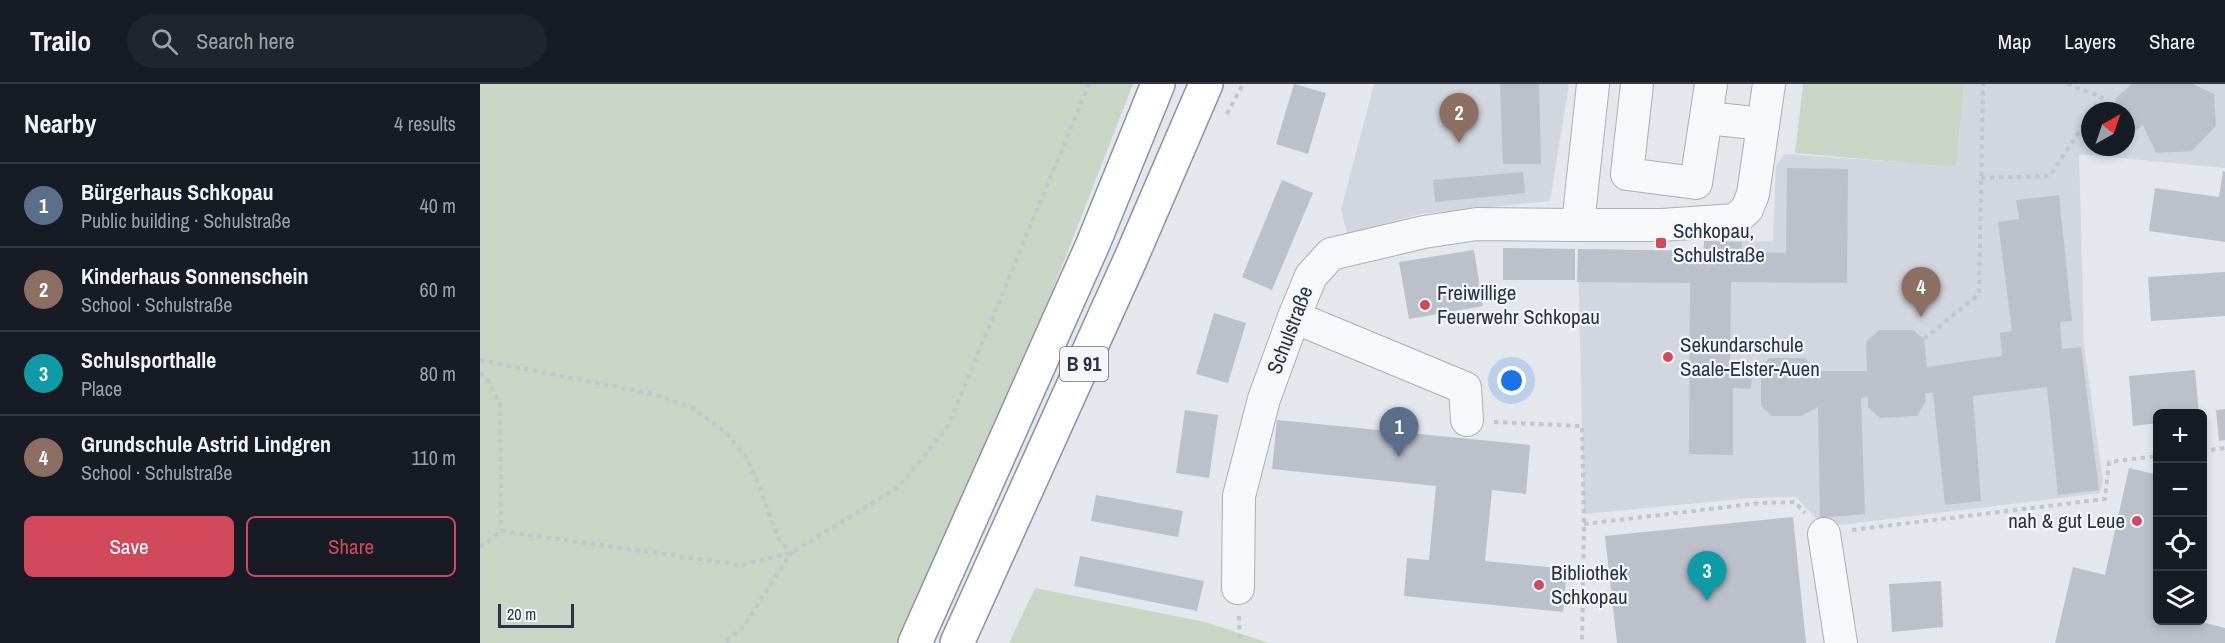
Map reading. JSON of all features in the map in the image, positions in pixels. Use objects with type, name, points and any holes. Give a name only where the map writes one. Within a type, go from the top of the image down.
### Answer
[{"type":"highway","name":"B 91","points":[[915,643],[1093,244],[1158,84]]},
{"type":"highway","name":"B 91","points":[[957,643],[1112,302],[1206,84]]},
{"type":"street","points":[[1578,225],[1592,94],[1635,96],[1627,174],[1696,183],[1711,84]]},
{"type":"street","name":"Schulstraße","points":[[1238,588],[1239,496],[1264,399],[1311,276],[1331,254],[1424,232],[1477,224],[1662,225],[1735,220],[1747,210],[1753,194],[1769,84]]},
{"type":"street","points":[[1707,118],[1763,124]]},
{"type":"street","points":[[1294,317],[1465,388],[1467,420]]},
{"type":"street","points":[[1824,534],[1841,643]]},
{"type":"path","points":[[480,547],[501,531],[741,565],[791,553],[899,487],[948,426],[1089,84]]},
{"type":"path","points":[[1924,339],[1979,294],[1983,84]]},
{"type":"path","points":[[2067,84],[2102,97],[2099,102]]},
{"type":"path","points":[[1981,178],[2050,176],[2081,128]]},
{"type":"path","points":[[480,360],[653,394],[691,407],[724,430],[746,457],[778,538],[791,553]]},
{"type":"path","points":[[480,373],[487,380],[500,405],[501,531]]},
{"type":"path","points":[[1467,420],[1582,426],[1584,524],[1582,643]]},
{"type":"path","points":[[2207,450],[2225,448]]},
{"type":"path","points":[[1584,524],[1760,503],[1795,502],[1824,534],[2105,499],[2109,462],[2153,456]]},
{"type":"path","points":[[724,643],[744,626],[791,553]]},
{"type":"shaded area","points":[[1374,84],[1569,84],[1550,201],[1420,214],[1347,234],[1341,210]]},
{"type":"shaded area","points":[[1964,84],[2225,84],[2225,168],[2100,156],[2135,156],[2135,102],[2081,102],[2081,154],[2079,154],[2084,345],[2103,481],[2100,493],[1824,527],[1796,497],[1750,498],[1584,514],[1578,249],[1703,251],[1704,241],[1773,241],[1776,166],[1785,154],[1956,166]]},
{"type":"green space","points":[[480,84],[1133,84],[1011,392],[898,643],[480,643]]},
{"type":"green space","points":[[1803,84],[1964,84],[1956,167],[1795,153]]},
{"type":"green space","points":[[1035,588],[1205,622],[1269,643],[1009,643]]},
{"type":"building","points":[[1294,84],[1326,93],[1308,154],[1276,144]]},
{"type":"building","points":[[1500,84],[1539,84],[1541,164],[1503,164]]},
{"type":"building","points":[[2132,84],[2193,84],[2214,94],[2216,126],[2192,151],[2156,153],[2143,125],[2135,131],[2135,102],[2116,102],[2115,99]]},
{"type":"building","points":[[1787,168],[1848,169],[1847,283],[1731,282],[1730,372],[1752,372],[1751,389],[1733,388],[1733,455],[1689,454],[1690,283],[1577,282],[1578,249],[1704,251],[1704,241],[1742,242],[1742,252],[1786,253]]},
{"type":"building","points":[[2223,171],[2225,172],[2225,242],[2149,231],[2155,188],[2219,197]]},
{"type":"building","points":[[1523,172],[1525,193],[1435,202],[1433,180]]},
{"type":"building","points":[[1282,180],[1313,193],[1272,290],[1242,277]]},
{"type":"building","points":[[2059,195],[2072,321],[2060,322],[2062,349],[2081,347],[2099,490],[2058,495],[2047,387],[1973,396],[1981,501],[1945,505],[1933,393],[1925,393],[1926,401],[1917,416],[1880,418],[1868,407],[1868,397],[1861,398],[1865,514],[1820,518],[1818,407],[1801,416],[1772,416],[1761,406],[1761,369],[1769,358],[1805,358],[1816,371],[1867,371],[1866,342],[1879,330],[1913,330],[1924,339],[1927,367],[2002,356],[2000,333],[2012,331],[1998,222],[2019,219],[2016,200]]},
{"type":"building","points":[[1503,248],[1575,249],[1575,280],[1503,280]]},
{"type":"building","points":[[1474,250],[1483,306],[1409,319],[1399,262]]},
{"type":"building","points":[[2225,272],[2225,316],[2151,321],[2148,277]]},
{"type":"building","points":[[1214,313],[1246,323],[1228,383],[1196,374]]},
{"type":"building","points":[[2195,370],[2199,409],[2153,409],[2153,424],[2133,426],[2129,376]]},
{"type":"building","points":[[2225,409],[2225,440],[2219,441],[2216,410]]},
{"type":"building","points":[[1185,410],[1218,415],[1209,478],[1176,473]]},
{"type":"building","points":[[1277,420],[1530,445],[1526,494],[1492,490],[1485,561],[1567,569],[1563,612],[1404,596],[1407,558],[1429,560],[1436,486],[1272,469]]},
{"type":"building","name":"nah & gut Leue","points":[[2129,468],[2153,474],[2153,625],[2207,623],[2225,628],[2225,643],[2055,643],[2073,567],[2105,575]]},
{"type":"building","points":[[1096,495],[1183,511],[1178,537],[1091,521]]},
{"type":"building","points":[[1793,517],[1806,643],[1617,643],[1605,536]]},
{"type":"building","points":[[1080,556],[1204,581],[1197,611],[1074,586]]},
{"type":"building","points":[[1941,581],[1943,627],[1892,632],[1889,584]]},
{"type":"place","name":"Kinderhaus Sonnenschein","points":[[1459,143]]},
{"type":"place","name":"Schkopau, Schulstraße","points":[[1661,243]]},
{"type":"place","name":"Freiwillige Feuerwehr Schkopau","points":[[1425,305]]},
{"type":"place","name":"Grundschule Astrid Lindgren","points":[[1921,317]]},
{"type":"place","name":"Sekundarschule Saale-Elster-Auen","points":[[1668,357]]},
{"type":"place","name":"Bürgerhaus Schkopau","points":[[1399,457]]},
{"type":"place","name":"nah & gut Leue","points":[[2137,521]]},
{"type":"place","name":"Bibliothek Schkopau","points":[[1539,585]]},
{"type":"place","name":"Schulsporthalle","points":[[1707,601]]}]
